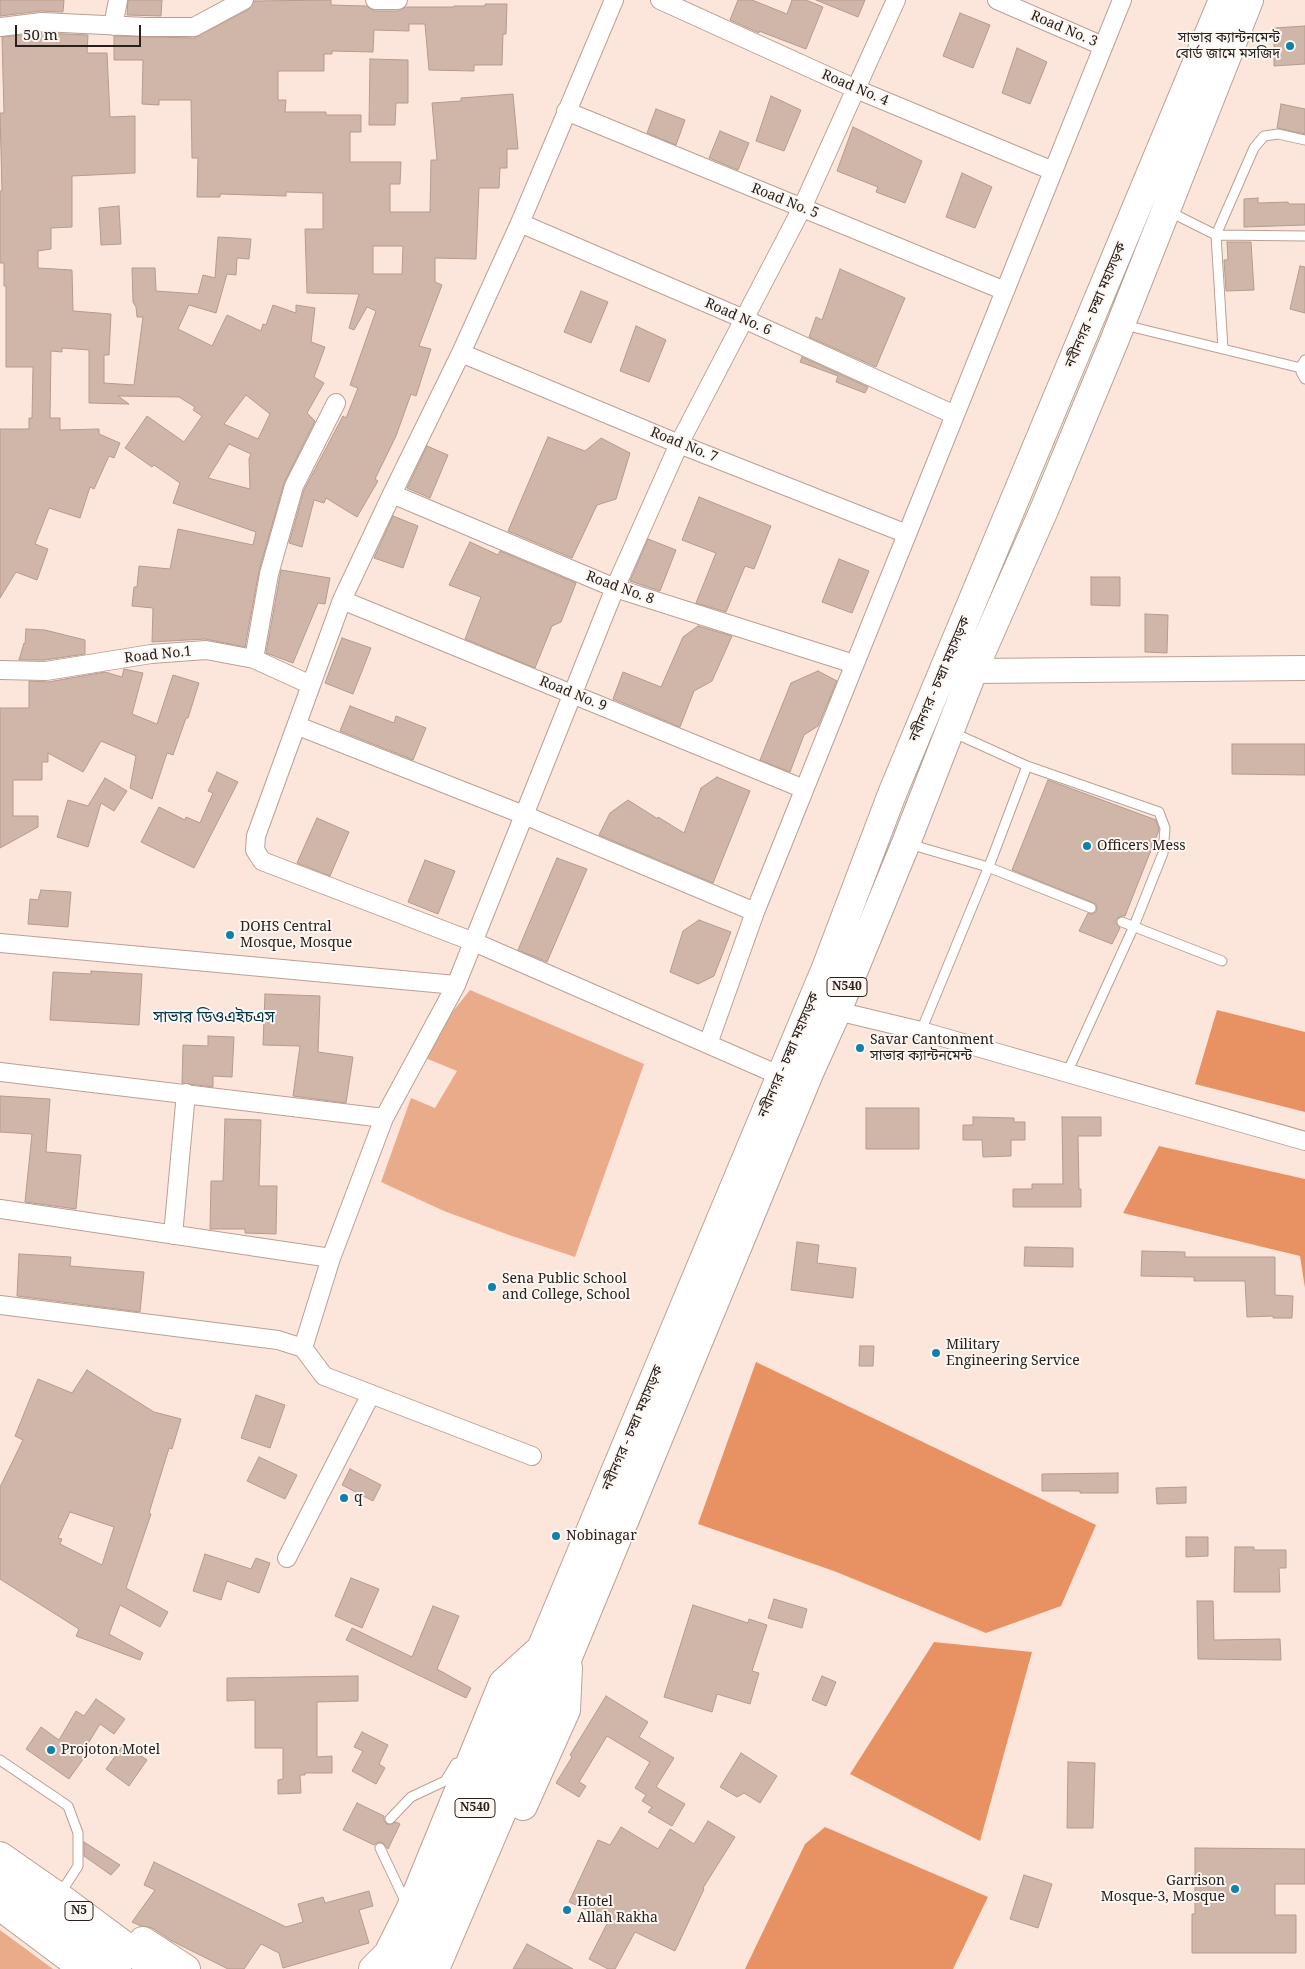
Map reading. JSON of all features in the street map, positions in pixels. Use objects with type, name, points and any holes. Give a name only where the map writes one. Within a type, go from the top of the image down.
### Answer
[{"type":"highway","name":"নবীনগর - চন্দ্রা মহাসড়ক","points":[[407,1969],[826,968],[896,785],[1223,0]]},
{"type":"highway","name":"নবীনগর - চন্দ্রা মহাসড়ক","points":[[435,1969],[568,1657],[810,1071],[837,1011],[906,844],[973,671],[1044,510],[1121,324],[1249,0]]},
{"type":"highway","points":[[373,1969],[388,1954],[410,1910],[503,1683],[542,1647]]},
{"type":"highway","points":[[451,1969],[566,1710],[568,1657]]},
{"type":"highway","name":"N5","points":[[0,1856],[62,1899],[156,1969]]},
{"type":"highway","name":"N5","points":[[0,1882],[117,1969]]},
{"type":"highway","points":[[62,1899],[112,1920],[186,1969]]},
{"type":"highway","points":[[0,1906],[84,1969]]},
{"type":"street","points":[[113,26],[118,0]]},
{"type":"street","points":[[0,27],[42,22],[113,26],[194,27],[244,0]]},
{"type":"street","points":[[375,0],[398,0]]},
{"type":"street","points":[[614,0],[520,223],[461,353],[342,600],[298,726],[256,836],[255,850],[262,861],[474,942],[780,1076]]},
{"type":"street","name":"Road No. 4","points":[[660,0],[856,89],[1053,171]]},
{"type":"street","points":[[303,1348],[331,1258],[384,1118],[456,985],[615,588],[679,444],[802,208],[896,0]]},
{"type":"street","name":"Road No. 3","points":[[996,0],[1103,46]]},
{"type":"street","points":[[708,1044],[755,912],[1122,0]]},
{"type":"street","name":"Road No. 5","points":[[566,111],[1005,291]]},
{"type":"street","name":"Road No. 6","points":[[520,223],[744,319],[955,415]]},
{"type":"street","name":"Road No. 7","points":[[461,353],[679,444],[907,534]]},
{"type":"street","points":[[254,659],[269,574],[294,486],[336,403]]},
{"type":"street","name":"Road No. 8","points":[[392,494],[615,588],[854,664]]},
{"type":"street","name":"Road No. 9","points":[[342,600],[804,789]]},
{"type":"street","name":"Road No.1","points":[[0,670],[46,671],[151,654],[206,650],[254,659],[311,685]]},
{"type":"street","points":[[973,671],[1305,668]]},
{"type":"street","points":[[298,726],[524,815],[755,912]]},
{"type":"street","points":[[0,943],[456,985]]},
{"type":"street","points":[[837,1011],[921,1031],[1305,1141]]},
{"type":"street","points":[[0,1072],[384,1118]]},
{"type":"street","points":[[173,1234],[186,1093]]},
{"type":"street","points":[[0,1209],[331,1258]]},
{"type":"street","points":[[0,1305],[278,1340],[303,1348],[324,1376],[532,1456]]},
{"type":"street","points":[[287,1558],[371,1394]]},
{"type":"lane","points":[[1223,349],[1216,235],[1254,148],[1264,136],[1278,134],[1305,140]]},
{"type":"lane","points":[[1166,210],[1216,235],[1305,236]]},
{"type":"lane","points":[[1121,324],[1223,349],[1303,364],[1301,372],[1305,379]]},
{"type":"lane","points":[[950,731],[1027,766],[1159,812],[1165,828],[1163,853],[1134,926],[1067,1073]]},
{"type":"lane","points":[[921,1031],[988,868],[1027,766]]},
{"type":"lane","points":[[906,844],[988,868],[1090,908]]},
{"type":"lane","points":[[1122,922],[1222,961]]},
{"type":"lane","points":[[485,1702],[496,1677],[542,1647]]},
{"type":"lane","points":[[390,1819],[411,1797],[445,1781],[453,1772],[461,1754]]},
{"type":"lane","points":[[0,1760],[68,1806],[78,1833],[78,1866],[62,1899]]},
{"type":"lane","points":[[380,1848],[410,1910]]},
{"type":"shaded area","points":[[470,990],[644,1064],[575,1257],[444,1211],[381,1182],[411,1098],[435,1108],[457,1071],[418,1055]]},
{"type":"shaded area","points":[[1217,1010],[1305,1032],[1305,1112],[1195,1084]]},
{"type":"shaded area","points":[[1159,1146],[1305,1179],[1305,1288],[1300,1256],[1123,1213]]},
{"type":"shaded area","points":[[756,1362],[1096,1525],[1061,1606],[986,1633],[834,1571],[698,1524]]},
{"type":"shaded area","points":[[934,1642],[1032,1652],[980,1841],[850,1774]]},
{"type":"shaded area","points":[[825,1827],[988,1897],[953,1969],[745,1969],[805,1844]]},
{"type":"shaded area","points":[[0,1930],[53,1969],[0,1969]]},
{"type":"building","points":[[0,0],[64,0],[63,12],[41,11],[0,16]]},
{"type":"building","points":[[128,0],[162,0],[161,16],[127,15]]},
{"type":"building","points":[[331,0],[331,5],[366,6],[375,11],[398,11],[406,7],[507,4],[506,34],[503,34],[502,65],[474,65],[474,71],[429,70],[425,24],[409,24],[409,31],[374,30],[373,52],[332,51],[332,54],[324,54],[324,71],[278,71],[278,100],[286,100],[285,112],[326,112],[326,115],[361,115],[361,132],[350,132],[350,162],[401,162],[400,184],[390,184],[390,212],[430,212],[431,160],[437,160],[432,103],[461,101],[461,98],[513,94],[518,149],[507,149],[507,168],[500,168],[499,188],[479,188],[476,259],[435,258],[435,282],[442,285],[419,346],[431,349],[416,396],[411,394],[396,436],[375,479],[378,481],[357,517],[326,498],[324,503],[314,500],[302,547],[289,543],[304,490],[343,416],[346,418],[358,388],[350,385],[376,311],[367,307],[354,330],[349,328],[359,294],[307,293],[305,229],[323,229],[323,193],[286,192],[286,196],[220,194],[220,197],[197,197],[198,158],[192,158],[191,100],[159,100],[159,105],[142,104],[143,60],[114,60],[114,36],[194,38],[249,9],[254,1]],"holes":[[[373,246],[403,246],[402,274],[373,274]]]},
{"type":"building","points":[[738,0],[752,0],[787,14],[792,0],[806,0],[823,7],[806,49],[759,31],[759,33],[730,20]]},
{"type":"building","points":[[816,0],[865,0],[858,17]]},
{"type":"building","points":[[960,13],[990,25],[973,68],[943,56]]},
{"type":"building","name":"সাভার ক্যান্টনমেন্ট বোর্ড জামে মসজিদ","points":[[1305,26],[1305,64],[1274,66],[1274,28]]},
{"type":"building","points":[[42,33],[88,35],[87,53],[107,53],[110,117],[135,116],[135,173],[72,176],[72,227],[51,228],[51,249],[38,251],[38,268],[72,270],[73,311],[111,314],[109,355],[104,355],[104,383],[134,385],[143,317],[137,317],[136,307],[133,302],[132,268],[155,268],[156,291],[198,294],[203,275],[215,278],[218,237],[251,239],[249,259],[237,258],[236,275],[227,274],[216,313],[189,305],[178,329],[212,346],[227,315],[261,331],[263,324],[266,325],[273,305],[296,313],[296,305],[315,308],[311,342],[325,347],[314,377],[324,383],[307,413],[315,421],[284,483],[259,571],[245,647],[205,639],[152,642],[153,608],[132,606],[134,587],[137,587],[139,566],[170,569],[178,529],[253,545],[256,532],[173,503],[180,483],[154,465],[152,467],[125,448],[147,416],[184,442],[202,416],[193,410],[195,407],[179,397],[118,396],[129,404],[89,403],[89,350],[62,348],[62,352],[51,351],[50,418],[60,418],[60,430],[99,429],[99,434],[120,443],[114,458],[109,456],[94,489],[90,487],[80,518],[49,508],[35,544],[48,549],[37,580],[16,572],[0,598],[0,429],[29,429],[29,418],[32,418],[33,367],[6,367],[6,286],[4,286],[4,263],[0,263],[0,191],[2,191],[0,113],[4,113],[2,37]],"holes":[[[246,395],[270,414],[258,439],[224,424]],[[229,444],[251,454],[249,459],[250,489],[208,478]]]},
{"type":"building","points":[[1017,48],[1047,62],[1030,104],[1002,93]]},
{"type":"building","points":[[370,59],[408,60],[408,103],[396,103],[395,125],[369,125]]},
{"type":"building","points":[[771,96],[801,110],[784,151],[756,141]]},
{"type":"building","points":[[1281,104],[1305,109],[1305,134],[1277,128]]},
{"type":"building","points":[[656,109],[685,120],[676,145],[647,133]]},
{"type":"building","points":[[853,127],[922,161],[905,203],[876,192],[878,187],[837,171]]},
{"type":"building","points":[[720,131],[749,143],[738,170],[709,158]]},
{"type":"building","points":[[962,173],[992,187],[975,228],[946,217]]},
{"type":"building","points":[[1258,198],[1258,203],[1288,202],[1289,204],[1305,204],[1305,225],[1244,227],[1244,199]]},
{"type":"building","points":[[119,206],[121,244],[101,245],[99,208]]},
{"type":"building","points":[[1227,242],[1251,242],[1254,290],[1226,291],[1224,260],[1228,260]]},
{"type":"building","points":[[1300,266],[1305,267],[1305,313],[1290,309]]},
{"type":"building","points":[[840,269],[905,298],[876,367],[809,337],[816,317],[822,320]]},
{"type":"building","points":[[581,291],[608,302],[591,343],[564,332]]},
{"type":"building","points":[[636,326],[666,340],[649,382],[620,371]]},
{"type":"building","points":[[802,357],[868,387],[865,393],[836,382],[838,376],[800,362]]},
{"type":"building","points":[[548,437],[585,451],[601,438],[630,453],[616,499],[597,505],[572,558],[508,531]]},
{"type":"building","points":[[427,446],[448,455],[430,498],[407,488]]},
{"type":"building","points":[[699,497],[771,526],[754,569],[745,566],[726,612],[696,603],[716,553],[682,540]]},
{"type":"building","points":[[393,516],[418,526],[403,568],[374,558]]},
{"type":"building","points":[[648,539],[676,550],[660,591],[630,581]]},
{"type":"building","points":[[470,542],[498,555],[500,551],[576,583],[561,622],[552,626],[535,668],[465,639],[481,597],[449,585]]},
{"type":"building","points":[[839,559],[869,571],[852,613],[822,602]]},
{"type":"building","points":[[281,570],[330,578],[325,604],[318,603],[293,663],[266,653]]},
{"type":"building","points":[[1091,577],[1120,577],[1120,606],[1091,605]]},
{"type":"building","points":[[1145,614],[1168,615],[1167,653],[1145,652]]},
{"type":"building","points":[[698,626],[732,636],[712,681],[694,691],[680,727],[613,699],[623,672],[661,687],[683,637]]},
{"type":"building","points":[[26,629],[45,630],[85,640],[85,654],[45,660],[19,660],[25,644]]},
{"type":"building","points":[[342,638],[371,648],[353,694],[325,683]]},
{"type":"building","points":[[124,669],[143,673],[132,714],[157,724],[173,675],[199,683],[188,718],[186,718],[173,755],[167,753],[152,799],[130,788],[136,756],[101,741],[83,772],[48,753],[48,762],[42,762],[42,780],[13,780],[13,816],[38,816],[38,827],[0,848],[0,708],[29,708],[29,681],[48,682],[105,672],[122,677]]},
{"type":"building","points":[[818,671],[837,681],[818,726],[804,735],[790,772],[760,760],[791,683]]},
{"type":"building","points":[[350,706],[394,723],[396,716],[426,728],[413,760],[340,731]]},
{"type":"building","points":[[1232,744],[1305,744],[1305,775],[1232,774]]},
{"type":"building","points":[[217,772],[238,782],[194,868],[141,842],[159,807],[185,820],[186,817],[200,823],[213,793],[208,791]]},
{"type":"building","points":[[717,777],[750,791],[713,883],[599,835],[610,813],[628,800],[684,833],[701,788]]},
{"type":"building","points":[[105,778],[127,791],[114,811],[101,803],[88,847],[57,837],[68,800],[88,806]]},
{"type":"building","name":"Officers Mess","points":[[1048,780],[1156,820],[1159,830],[1125,916],[1116,919],[1116,923],[1120,928],[1112,944],[1079,931],[1088,913],[1092,914],[1097,911],[1096,904],[1012,870]]},
{"type":"building","points":[[317,818],[349,832],[330,876],[297,863]]},
{"type":"building","points":[[557,858],[587,869],[547,962],[518,950]]},
{"type":"building","points":[[425,860],[455,871],[438,914],[408,902]]},
{"type":"building","points":[[41,890],[71,892],[68,927],[28,924],[30,899],[38,900]]},
{"type":"building","points":[[699,920],[731,932],[714,976],[698,984],[670,972],[683,931]]},
{"type":"building","points":[[91,971],[142,974],[139,1025],[50,1020],[53,972],[91,974]]},
{"type":"building","points":[[265,994],[320,996],[318,1052],[353,1057],[346,1103],[293,1096],[300,1046],[263,1045]]},
{"type":"building","points":[[208,1036],[234,1037],[232,1077],[213,1076],[213,1087],[182,1083],[183,1045],[208,1046]]},
{"type":"building","points":[[0,1096],[50,1099],[46,1152],[81,1155],[76,1209],[25,1202],[32,1134],[0,1132]]},
{"type":"building","points":[[866,1108],[919,1108],[919,1149],[866,1149]]},
{"type":"building","points":[[973,1117],[1014,1118],[1014,1122],[1025,1122],[1025,1140],[1011,1140],[1011,1156],[983,1157],[982,1140],[963,1140],[963,1125],[973,1125]]},
{"type":"building","points":[[1062,1117],[1101,1117],[1101,1136],[1078,1136],[1081,1207],[1013,1207],[1013,1189],[1032,1189],[1032,1184],[1063,1184]]},
{"type":"building","points":[[225,1119],[261,1120],[259,1186],[277,1186],[276,1234],[245,1233],[245,1229],[210,1229],[211,1181],[223,1181]]},
{"type":"building","points":[[797,1242],[819,1245],[817,1263],[856,1268],[853,1298],[791,1290]]},
{"type":"building","points":[[1025,1247],[1073,1248],[1073,1267],[1024,1266]]},
{"type":"building","points":[[1142,1251],[1185,1252],[1185,1257],[1275,1257],[1275,1295],[1293,1296],[1292,1318],[1273,1318],[1273,1316],[1247,1317],[1245,1281],[1194,1281],[1194,1277],[1141,1276]]},
{"type":"building","points":[[19,1254],[71,1257],[70,1266],[144,1272],[140,1312],[17,1296]]},
{"type":"building","points":[[860,1346],[874,1346],[873,1366],[859,1366]]},
{"type":"building","points":[[87,1370],[154,1412],[181,1419],[172,1449],[169,1448],[149,1513],[151,1514],[126,1588],[168,1612],[160,1627],[120,1605],[109,1634],[143,1653],[140,1660],[76,1636],[79,1629],[0,1579],[0,1487],[23,1440],[15,1436],[38,1379],[72,1393]],"holes":[[[70,1512],[114,1527],[102,1565],[60,1544],[62,1539],[58,1538]]]},
{"type":"building","points":[[256,1395],[285,1405],[270,1448],[241,1438]]},
{"type":"building","points":[[259,1457],[297,1475],[285,1499],[247,1481]]},
{"type":"building","points":[[350,1469],[381,1485],[373,1501],[342,1485]]},
{"type":"building","points":[[1118,1473],[1118,1493],[1042,1491],[1042,1474]]},
{"type":"building","points":[[1186,1487],[1186,1503],[1157,1504],[1156,1488]]},
{"type":"building","points":[[1186,1537],[1208,1537],[1208,1556],[1186,1557]]},
{"type":"building","points":[[1235,1547],[1254,1547],[1254,1550],[1286,1550],[1286,1568],[1279,1568],[1280,1592],[1234,1592]]},
{"type":"building","points":[[205,1554],[251,1569],[256,1558],[270,1563],[259,1593],[227,1581],[221,1600],[193,1591]]},
{"type":"building","points":[[351,1578],[379,1589],[362,1628],[335,1616]]},
{"type":"building","points":[[774,1599],[807,1609],[802,1628],[768,1618]]},
{"type":"building","points":[[1197,1601],[1213,1601],[1214,1640],[1280,1639],[1281,1660],[1198,1659]]},
{"type":"building","points":[[693,1605],[748,1623],[749,1619],[767,1625],[752,1671],[759,1673],[750,1704],[717,1694],[712,1712],[664,1697]]},
{"type":"building","points":[[433,1606],[459,1616],[437,1669],[471,1688],[466,1698],[346,1640],[352,1628],[412,1657]]},
{"type":"building","points":[[358,1676],[358,1701],[317,1702],[317,1757],[332,1756],[332,1773],[305,1773],[305,1775],[300,1775],[301,1793],[278,1794],[278,1780],[283,1779],[283,1748],[255,1748],[255,1700],[227,1701],[227,1678]]},
{"type":"building","points":[[822,1676],[836,1682],[826,1706],[812,1700]]},
{"type":"building","points":[[606,1696],[648,1722],[639,1737],[674,1758],[656,1787],[685,1804],[672,1826],[648,1812],[652,1807],[642,1801],[646,1795],[635,1788],[650,1762],[607,1736],[579,1782],[586,1786],[579,1797],[556,1783],[572,1757],[570,1755]]},
{"type":"building","points":[[96,1699],[125,1719],[114,1734],[100,1724],[81,1755],[84,1758],[69,1779],[26,1749],[41,1727],[59,1740],[76,1711],[84,1716]]},
{"type":"building","points":[[362,1732],[388,1745],[379,1764],[385,1768],[376,1784],[352,1771],[363,1751],[354,1747]]},
{"type":"building","points":[[124,1744],[147,1760],[129,1786],[106,1769]]},
{"type":"building","points":[[741,1753],[777,1776],[760,1803],[744,1793],[737,1797],[720,1787]]},
{"type":"building","points":[[1068,1762],[1095,1763],[1093,1828],[1067,1828]]},
{"type":"building","points":[[357,1803],[384,1816],[384,1821],[388,1825],[396,1822],[400,1824],[388,1849],[383,1843],[378,1842],[374,1845],[343,1830]]},
{"type":"building","points":[[708,1821],[735,1837],[703,1888],[675,1951],[635,1932],[615,1969],[608,1969],[589,1959],[609,1920],[569,1902],[598,1840],[610,1845],[621,1827],[658,1849],[670,1829],[694,1844]]},
{"type":"building","points":[[84,1842],[120,1865],[111,1875],[84,1856]]},
{"type":"building","points":[[1195,1848],[1305,1849],[1305,1884],[1275,1884],[1275,1915],[1296,1915],[1296,1953],[1192,1953],[1192,1914],[1195,1914]]},
{"type":"building","points":[[154,1862],[286,1927],[303,1922],[298,1904],[323,1897],[325,1903],[369,1891],[373,1906],[359,1910],[369,1943],[283,1968],[279,1953],[261,1944],[244,1969],[228,1969],[172,1941],[152,1928],[132,1922],[155,1890],[144,1885]]},
{"type":"building","points":[[1024,1875],[1052,1884],[1038,1928],[1010,1919]]},
{"type":"building","points":[[527,1944],[573,1969],[513,1969]]},
{"type":"place","name":"সাভার ক্যান্টনমেন্ট বোর্ড জামে মসজিদ","points":[[1290,46]]},
{"type":"place","name":"Officers Mess","points":[[1087,846]]},
{"type":"place","name":"DOHS Central Mosque, Mosque","points":[[230,935]]},
{"type":"place","name":"Savar Cantonment সাভার ক্যান্টনমেন্ট","points":[[860,1048]]},
{"type":"place","name":"Sena Public School and College, School","points":[[492,1287]]},
{"type":"place","name":"Military Engineering Service","points":[[936,1353]]},
{"type":"place","name":"q","points":[[344,1498]]},
{"type":"place","name":"Nobinagar","points":[[556,1536]]},
{"type":"place","name":"Projoton Motel","points":[[51,1750]]},
{"type":"place","name":"Garrison Mosque-3, Mosque","points":[[1235,1889]]},
{"type":"place","name":"Hotel Allah Rakha","points":[[567,1910]]},
{"type":"district","name":"সাভার ডিওএইচএস","points":[[214,1017]]}]
